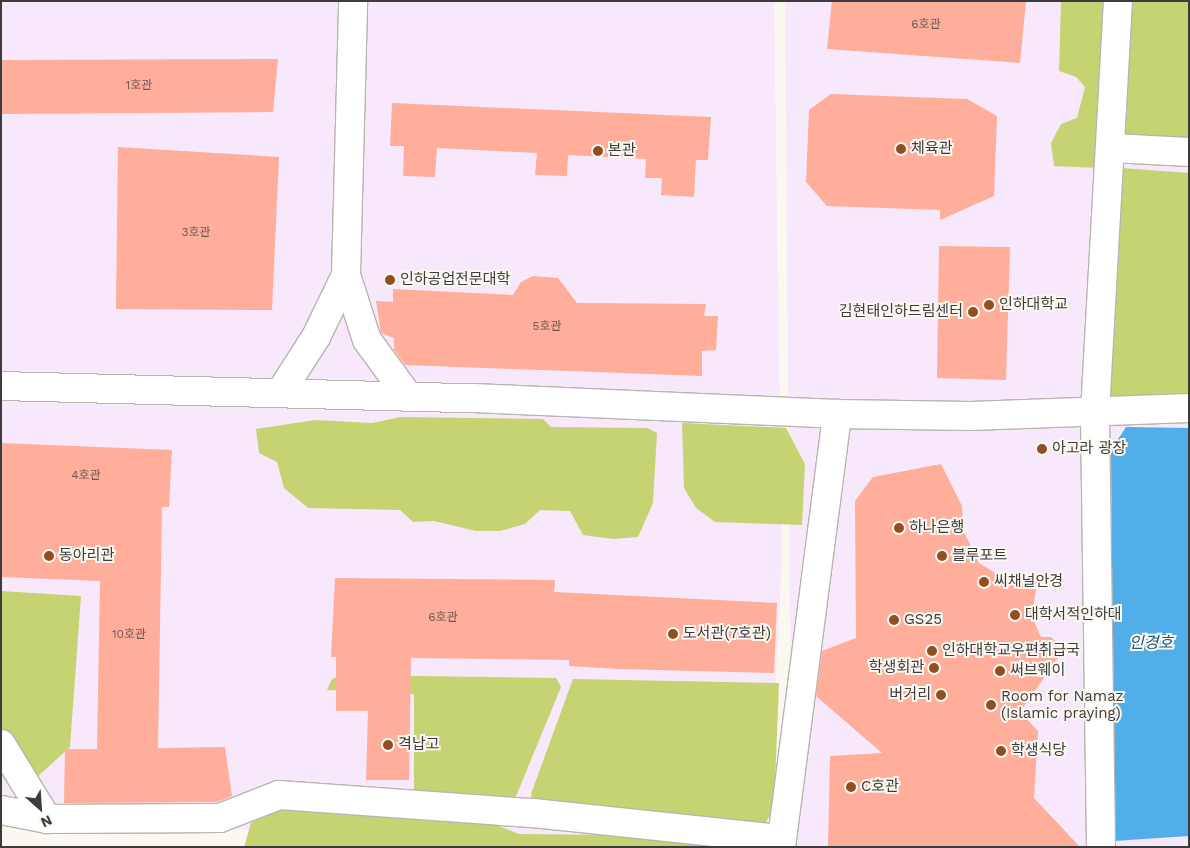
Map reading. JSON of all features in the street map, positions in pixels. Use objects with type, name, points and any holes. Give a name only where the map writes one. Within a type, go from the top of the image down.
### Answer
[{"type":"lane","points":[[353,1],[346,275],[367,340],[408,396]]},
{"type":"lane","points":[[1101,847],[1095,412],[1112,148],[1118,1]]},
{"type":"lane","points":[[1112,148],[1189,152]]},
{"type":"lane","points":[[280,393],[316,337],[346,275]]},
{"type":"lane","points":[[1,386],[408,396],[837,414],[1095,412],[1189,408]]},
{"type":"lane","points":[[1,810],[47,819],[220,818],[279,795],[533,813],[782,843],[837,414]]},
{"type":"lane","points":[[1,744],[47,819]]},
{"type":"shaded area","name":"인하공업전문대학","points":[[1,1],[774,1],[782,558],[767,847],[61,823],[1,815]]},
{"type":"shaded area","name":"인하대학교","points":[[785,1],[1189,1],[1189,847],[792,847]]},
{"type":"green space","points":[[1061,1],[1107,1],[1099,168],[1054,166],[1051,143],[1061,124],[1077,118],[1085,87],[1076,77],[1059,71]]},
{"type":"green space","points":[[1128,1],[1189,1],[1189,140],[1122,138]]},
{"type":"green space","points":[[1122,168],[1189,173],[1189,398],[1109,398]]},
{"type":"green space","points":[[401,417],[543,419],[551,427],[647,428],[657,433],[653,503],[638,537],[613,539],[583,535],[570,511],[540,510],[525,524],[500,531],[476,531],[434,521],[413,522],[400,510],[308,508],[284,488],[277,462],[259,453],[256,429],[315,420],[372,423]]},
{"type":"green space","points":[[682,423],[786,428],[805,464],[802,525],[715,522],[696,508],[684,488]]},
{"type":"green space","points":[[1,591],[81,596],[70,747],[34,780],[1,728]]},
{"type":"green space","points":[[342,675],[556,678],[561,687],[512,806],[494,824],[519,834],[621,835],[535,807],[531,794],[573,679],[779,683],[774,809],[751,847],[244,847],[251,823],[284,804],[414,806],[414,694],[327,690],[332,679]]},
{"type":"water","name":"인경호","points":[[1126,427],[1189,428],[1189,836],[1114,841],[1111,450]]},
{"type":"building","points":[[832,1],[1026,1],[1020,63],[827,49]]},
{"type":"building","points":[[278,59],[273,112],[1,114],[1,60]]},
{"type":"building","name":"체육관","points":[[831,94],[967,99],[997,116],[994,196],[940,220],[940,210],[827,206],[806,182],[809,110]]},
{"type":"building","name":"본관","points":[[392,103],[711,117],[708,160],[696,160],[694,197],[661,195],[662,178],[645,178],[646,159],[568,155],[567,176],[535,175],[537,153],[437,148],[435,177],[403,176],[404,146],[390,146]]},
{"type":"building","points":[[118,147],[279,157],[272,310],[116,309]]},
{"type":"building","name":"김현태인하드림센터","points":[[939,246],[1010,247],[1006,380],[937,378]]},
{"type":"building","points":[[533,276],[558,278],[577,303],[706,304],[704,316],[718,316],[716,350],[702,351],[702,376],[405,365],[394,350],[394,338],[381,333],[376,301],[393,302],[393,289],[513,295],[521,282]]},
{"type":"building","points":[[1,443],[172,450],[169,507],[162,507],[158,748],[225,747],[232,796],[217,802],[64,803],[65,749],[97,749],[100,581],[1,577]]},
{"type":"building","name":"학생회관","points":[[941,464],[962,506],[963,530],[979,563],[1005,579],[1037,582],[1032,617],[1041,637],[1051,637],[1058,644],[1060,655],[1020,712],[1038,731],[1034,798],[1080,847],[828,847],[830,756],[882,753],[816,696],[822,651],[856,638],[855,501],[873,477]]},
{"type":"building","points":[[335,578],[555,580],[554,592],[777,603],[774,673],[569,666],[569,660],[411,658],[409,780],[366,780],[368,711],[336,711],[336,657],[331,657]]},
{"type":"place","name":"체육관","points":[[901,149]]},
{"type":"place","name":"본관","points":[[598,151]]},
{"type":"place","name":"인하공업전문대학","points":[[390,280]]},
{"type":"place","name":"인하대학교","points":[[989,305]]},
{"type":"place","name":"김현태인하드림센터","points":[[973,312]]},
{"type":"place","name":"아고라 광장","points":[[1042,449]]},
{"type":"place","name":"하나은행","points":[[899,528]]},
{"type":"place","name":"동아리관","points":[[49,556]]},
{"type":"place","name":"블루포트","points":[[942,556]]},
{"type":"place","name":"씨채널안경","points":[[984,582]]},
{"type":"place","name":"대학서적인하대","points":[[1015,615]]},
{"type":"place","name":"GS25","points":[[894,620]]},
{"type":"place","name":"도서관(7호관)","points":[[673,634]]},
{"type":"place","name":"인하대학교우편취급국","points":[[932,651]]},
{"type":"place","name":"학생회관","points":[[934,668]]},
{"type":"place","name":"써브웨이","points":[[1000,671]]},
{"type":"place","name":"버거리","points":[[941,695]]},
{"type":"place","name":"Room for Namaz (Islamic praying)","points":[[991,705]]},
{"type":"place","name":"격납고","points":[[388,745]]},
{"type":"place","name":"학생식당","points":[[1001,751]]},
{"type":"place","name":"C호관","points":[[851,787]]}]
